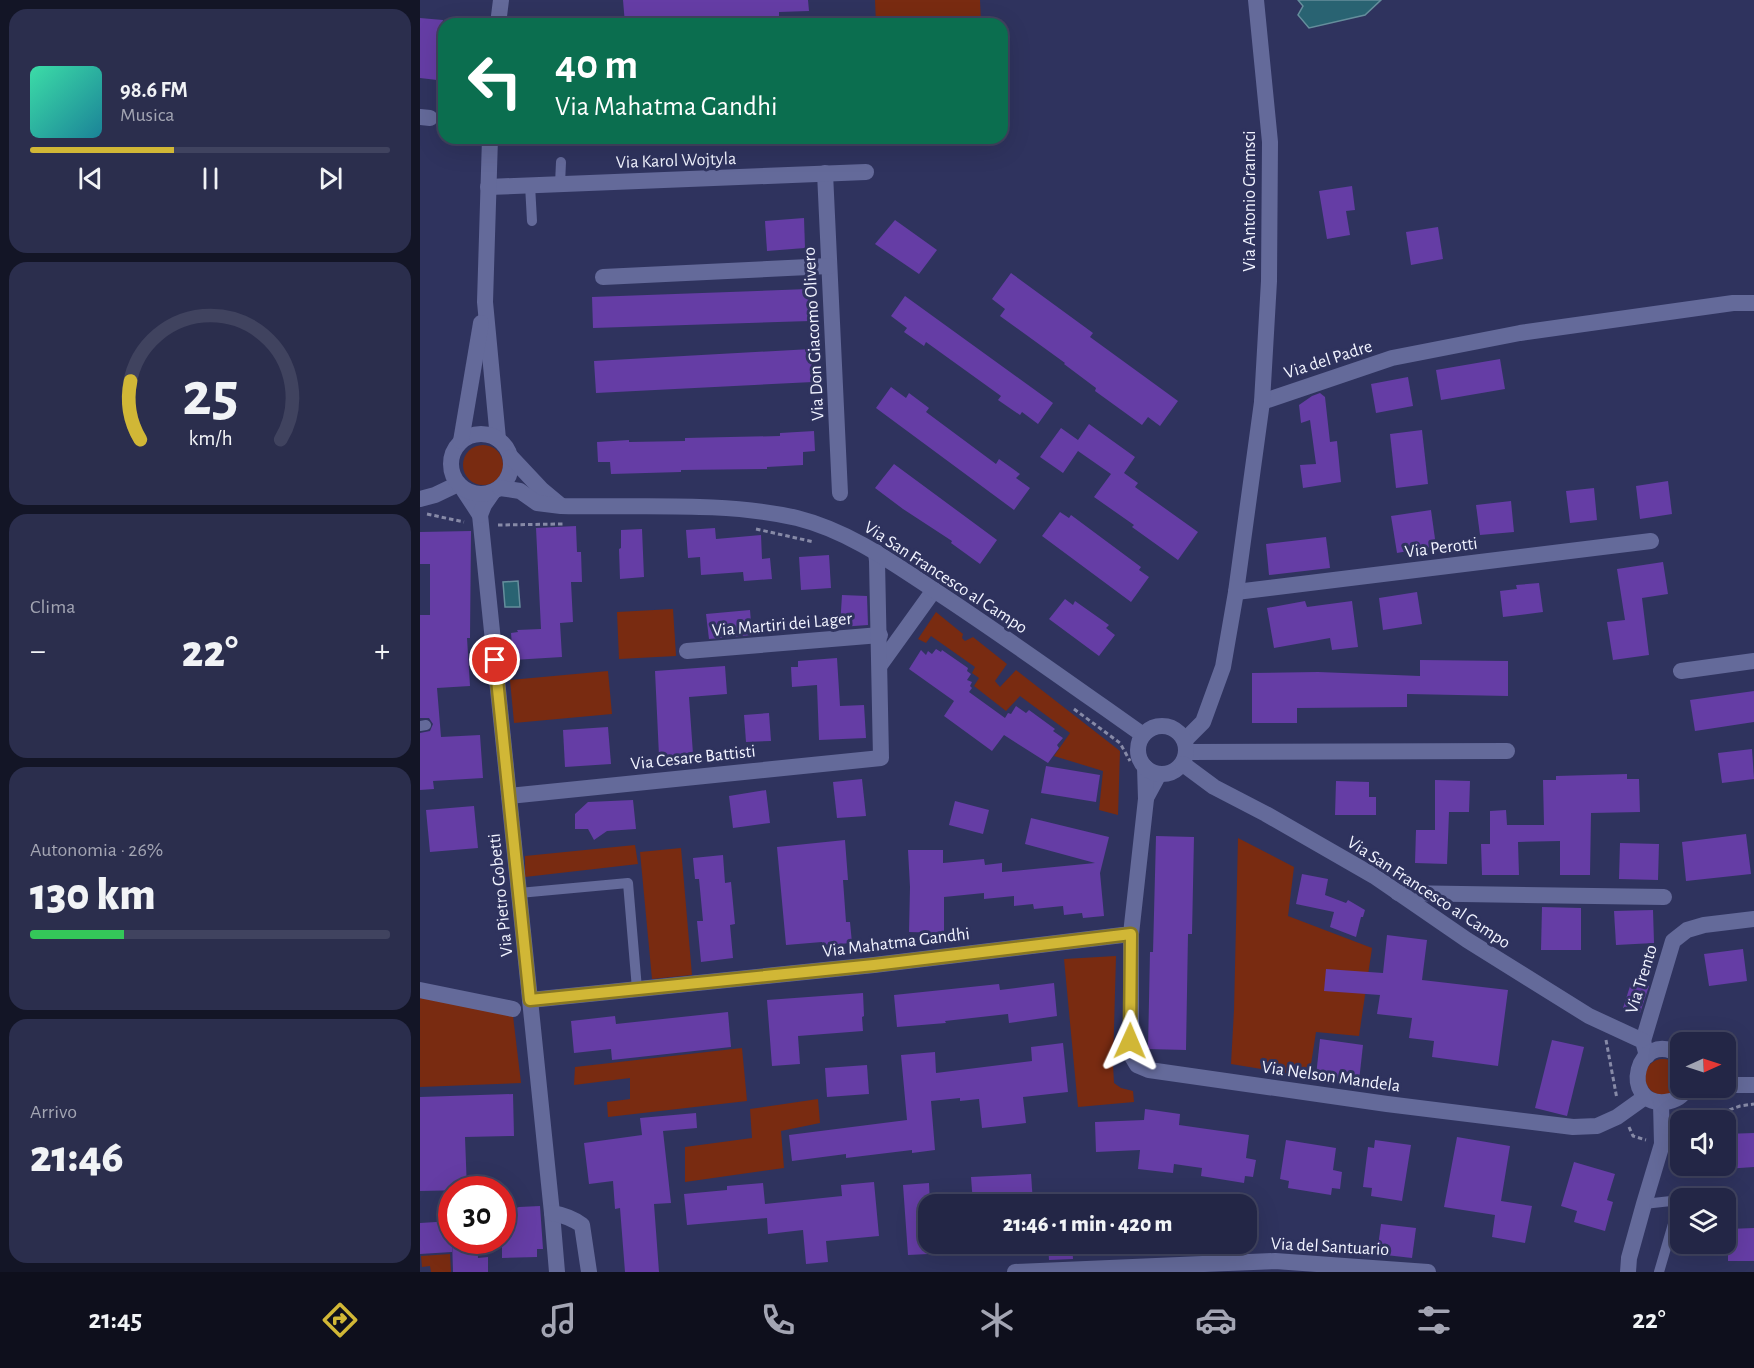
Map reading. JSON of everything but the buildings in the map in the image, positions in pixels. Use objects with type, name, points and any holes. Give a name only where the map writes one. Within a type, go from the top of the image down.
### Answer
[{"type":"street","points":[[499,18],[501,0]]},
{"type":"street","name":"Via Antonio Gramsci","points":[[1256,0],[1270,141],[1269,281],[1262,402]]},
{"type":"street","points":[[490,144],[485,302],[498,439]]},
{"type":"street","name":"Via Karol Wojtyla","points":[[488,187],[866,172]]},
{"type":"street","name":"Via Don Giacomo Olivero","points":[[825,173],[840,493]]},
{"type":"street","points":[[603,278],[829,266]]},
{"type":"street","points":[[461,441],[485,302]]},
{"type":"street","name":"Via del Padre","points":[[1262,402],[1392,358],[1532,331],[1733,303],[1754,303]]},
{"type":"street","points":[[1146,770],[1172,773],[1203,722],[1223,667],[1236,592],[1262,402]]},
{"type":"street","points":[[497,490],[483,495],[473,494],[461,487],[453,476],[451,458],[461,441],[469,436],[489,435],[498,439],[506,447],[511,457],[542,490],[561,506]]},
{"type":"street","points":[[477,521],[484,505],[510,474],[511,457]]},
{"type":"street","points":[[420,499],[461,487]]},
{"type":"street","name":"Via Pietro Gobetti","points":[[461,487],[477,521],[509,796],[557,1272]]},
{"type":"street","name":"Via San Francesco al Campo","points":[[497,490],[520,491],[537,503],[561,506],[747,509],[798,519],[837,532],[876,552],[934,590],[1143,735]]},
{"type":"street","name":"Via Perotti","points":[[1236,592],[1651,541]]},
{"type":"street","name":"Via Martiri dei Lager","points":[[876,552],[880,635],[881,758]]},
{"type":"street","points":[[880,665],[934,590]]},
{"type":"street","name":"Via Martiri dei Lager","points":[[687,651],[880,635]]},
{"type":"street","points":[[1681,671],[1754,661]]},
{"type":"street","points":[[1131,934],[1146,799],[1146,770],[1141,762],[1138,748],[1143,735],[1149,729],[1165,725],[1180,732],[1185,752]]},
{"type":"street","points":[[1185,752],[1507,751]]},
{"type":"street","name":"Via San Francesco al Campo","points":[[1185,752],[1214,787],[1364,870],[1467,940],[1645,1049]]},
{"type":"street","name":"Via Cesare Battisti","points":[[509,796],[881,758]]},
{"type":"street","points":[[1398,893],[1664,897]]},
{"type":"street","name":"Via Trento","points":[[1653,1100],[1639,1086],[1638,1068],[1673,941],[1687,930],[1754,919]]},
{"type":"street","name":"Via Mahatma Gandhi","points":[[530,1000],[874,965],[1131,934]]},
{"type":"street","name":"Via Nelson Mandela","points":[[1131,934],[1131,1055],[1137,1065],[1149,1070],[1387,1104],[1573,1127],[1597,1126],[1653,1100],[1669,1102],[1679,1098]]},
{"type":"street","points":[[420,990],[513,1009]]},
{"type":"street","points":[[1645,1049],[1670,1050]]},
{"type":"street","points":[[1736,1085],[1754,1085]]},
{"type":"street","points":[[1628,1272],[1629,1258],[1662,1144],[1653,1100]]},
{"type":"street","points":[[552,1213],[573,1218],[582,1225],[589,1272]]},
{"type":"street","name":"Via del Santuario","points":[[1015,1272],[1275,1261],[1322,1268],[1428,1272]]},
{"type":"lane","points":[[560,184],[561,162]]},
{"type":"lane","points":[[530,185],[532,221]]},
{"type":"lane","points":[[519,893],[628,883],[637,989]]},
{"type":"lane","points":[[1644,1204],[1670,1201]]},
{"type":"lane","points":[[1659,1272],[1670,1234]]},
{"type":"path","points":[[420,513],[477,521],[573,524]]},
{"type":"path","points":[[754,529],[824,545]]},
{"type":"path","points":[[1074,708],[1120,743],[1146,770]]},
{"type":"path","points":[[1606,1036],[1617,1101],[1633,1136],[1662,1144]]},
{"type":"path","points":[[1729,1110],[1754,1104]]},
{"type":"shaded area","points":[[875,0],[980,0],[981,18],[876,18]]},
{"type":"shaded area","points":[[483,445],[497,451],[503,465],[497,479],[483,485],[469,479],[463,465],[469,451]]},
{"type":"shaded area","points":[[673,609],[676,656],[619,659],[617,612]]},
{"type":"shaded area","points":[[936,612],[963,634],[962,638],[965,641],[973,637],[1007,664],[995,681],[1000,687],[1016,670],[1120,751],[1118,815],[1099,810],[1103,771],[1054,756],[1070,733],[1020,696],[1006,711],[974,686],[979,678],[972,673],[975,667],[931,636],[926,643],[918,639]]},
{"type":"shaded area","points":[[608,671],[612,714],[514,723],[510,680]]},
{"type":"shaded area","points":[[1238,838],[1294,867],[1288,916],[1372,948],[1359,1036],[1316,1032],[1309,1077],[1231,1064]]},
{"type":"shaded area","points":[[635,845],[638,864],[525,877],[525,856]]},
{"type":"shaded area","points":[[681,848],[692,975],[652,979],[640,852]]},
{"type":"shaded area","points":[[1116,956],[1114,1083],[1121,1088],[1133,1091],[1134,1102],[1078,1107],[1064,959]]},
{"type":"shaded area","points":[[420,997],[513,1016],[521,1083],[420,1087]]},
{"type":"shaded area","points":[[742,1048],[747,1101],[608,1117],[607,1102],[630,1099],[630,1078],[574,1085],[575,1067]]},
{"type":"shaded area","points":[[1663,1059],[1670,1061],[1670,1093],[1663,1095],[1650,1090],[1645,1077],[1650,1064]]},
{"type":"shaded area","points":[[818,1099],[820,1123],[781,1131],[784,1168],[685,1182],[685,1147],[752,1138],[750,1109]]},
{"type":"shaded area","points":[[450,1254],[451,1272],[431,1272],[430,1266],[422,1267],[421,1256]]},
{"type":"water","points":[[1298,0],[1381,0],[1365,15],[1309,28],[1298,15],[1303,6]]},
{"type":"water","points":[[518,581],[520,607],[505,607],[503,582]]},
{"type":"route","points":[[495,660],[530,1000],[874,965],[1131,934],[1130,1041]]}]
